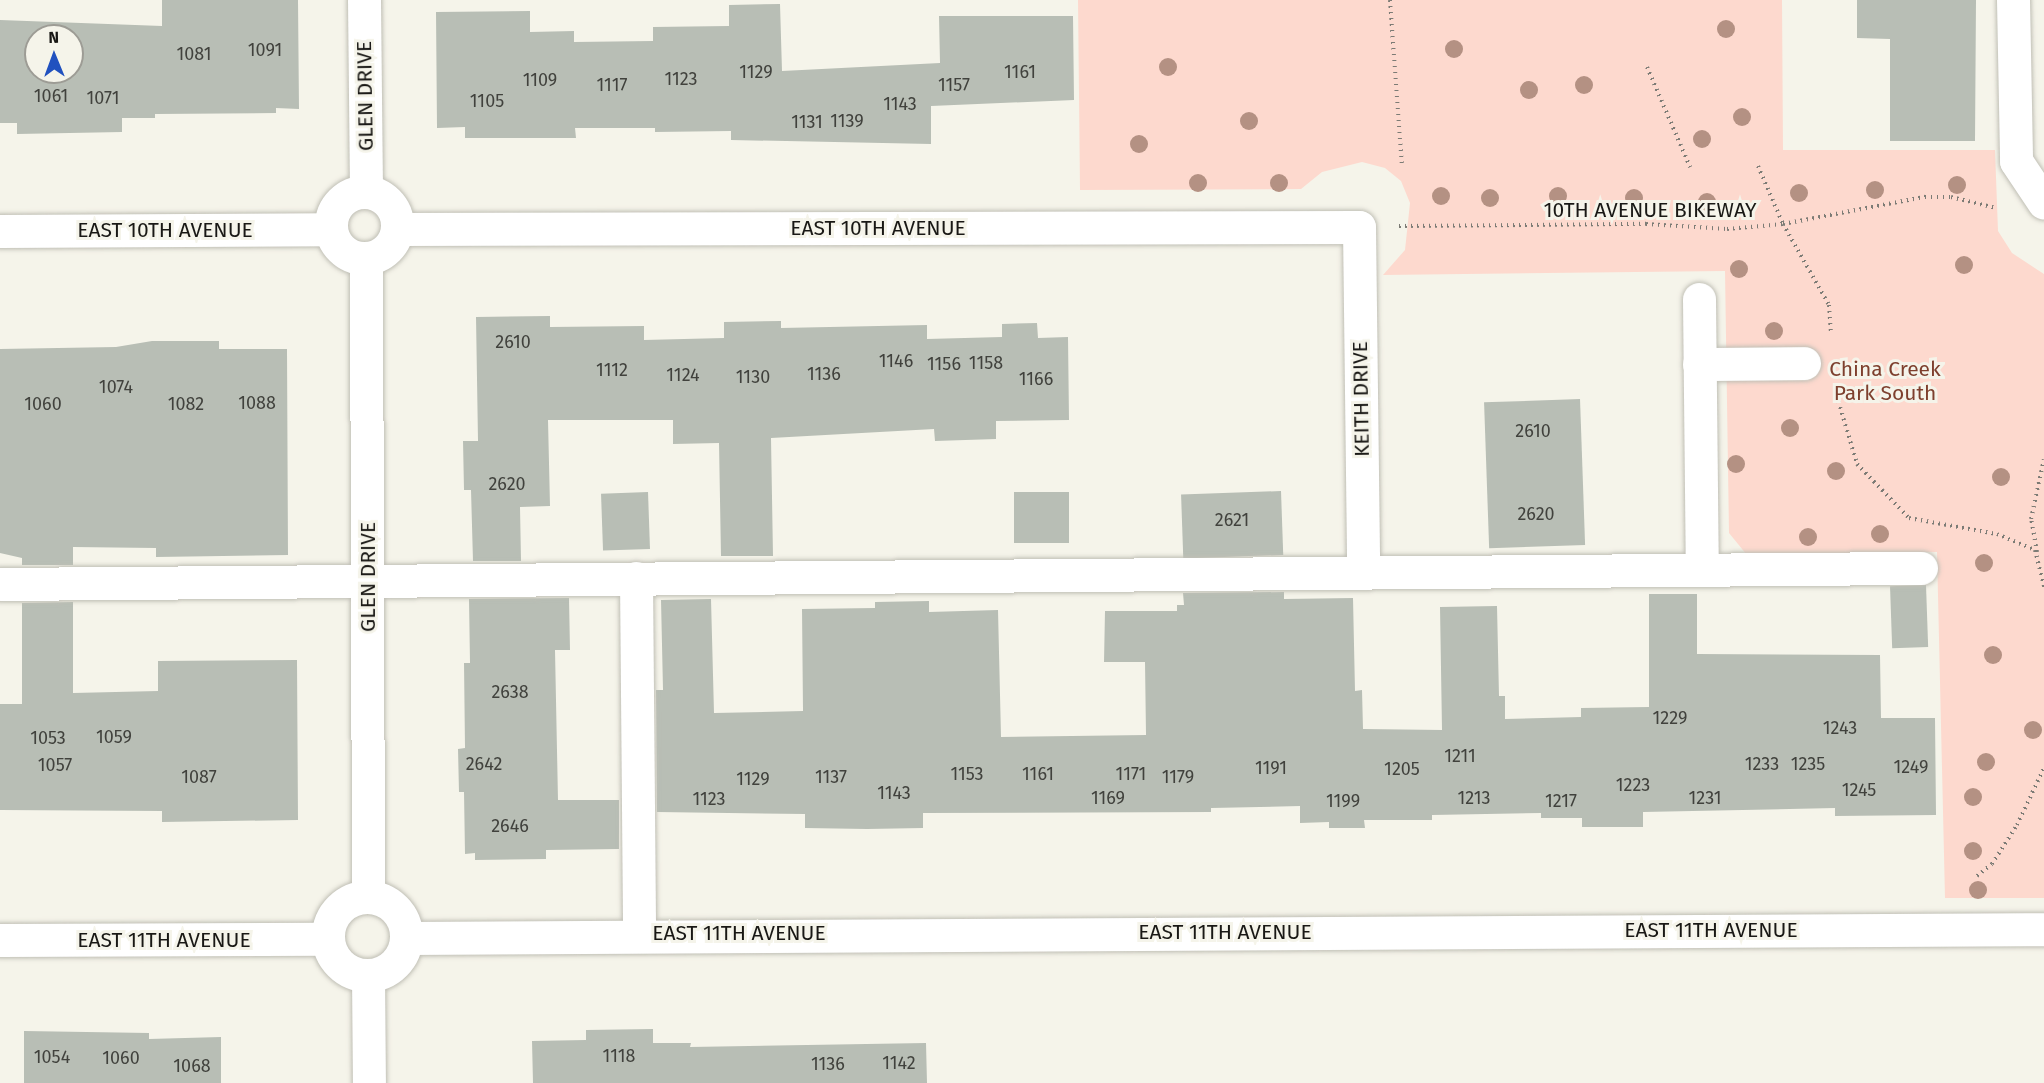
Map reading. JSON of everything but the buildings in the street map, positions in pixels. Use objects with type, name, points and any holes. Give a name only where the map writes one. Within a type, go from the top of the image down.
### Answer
[{"type":"street","name":"GLEN DRIVE","points":[[364,0],[366,192]]},
{"type":"street","points":[[2013,0],[2016,161],[2044,203]]},
{"type":"street","points":[[366,192],[377,194],[393,208],[397,230],[387,249],[366,258],[339,248],[331,229],[339,202],[366,192]]},
{"type":"street","name":"EAST 10TH AVENUE","points":[[397,230],[1359,227]]},
{"type":"street","name":"KEITH DRIVE","points":[[1359,227],[1363,572]]},
{"type":"street","name":"EAST 10TH AVENUE","points":[[0,231],[331,229]]},
{"type":"street","name":"GLEN DRIVE","points":[[366,258],[368,896]]},
{"type":"street","points":[[1699,299],[1702,569]]},
{"type":"street","points":[[1700,364],[1804,363]]},
{"type":"street","points":[[0,584],[1921,568]]},
{"type":"street","points":[[636,578],[639,934]]},
{"type":"street","points":[[368,896],[380,898],[400,914],[406,938],[404,950],[390,968],[368,975],[356,974],[336,961],[327,939],[334,914],[355,898],[368,896]]},
{"type":"street","name":"EAST 11TH AVENUE","points":[[406,938],[639,934],[2044,929]]},
{"type":"street","name":"EAST 11TH AVENUE","points":[[0,940],[327,939]]},
{"type":"street","points":[[368,975],[369,1083]]},
{"type":"path","points":[[1390,0],[1402,167]]},
{"type":"path","points":[[1647,67],[1690,167]]},
{"type":"path","points":[[1758,166],[1783,224],[1829,305],[1831,339]]},
{"type":"path","name":"10TH AVENUE BIKEWAY","points":[[1359,227],[1646,224],[1727,229],[1783,224],[1925,197],[1951,197],[2002,209]]},
{"type":"path","points":[[1834,381],[1857,464],[1909,518],[1997,534],[2035,550],[2043,580]]},
{"type":"path","points":[[2044,459],[2031,519],[2044,587]]},
{"type":"path","points":[[1977,876],[1992,864],[2017,825],[2044,768]]},
{"type":"green space","name":"China Creek Park South","points":[[1078,0],[1782,0],[1783,150],[1995,150],[1998,231],[2012,253],[2044,274],[2044,898],[1945,898],[1937,552],[1747,555],[1729,533],[1725,271],[1383,275],[1405,250],[1410,203],[1401,181],[1385,168],[1362,162],[1322,172],[1301,189],[1080,190]]}]
